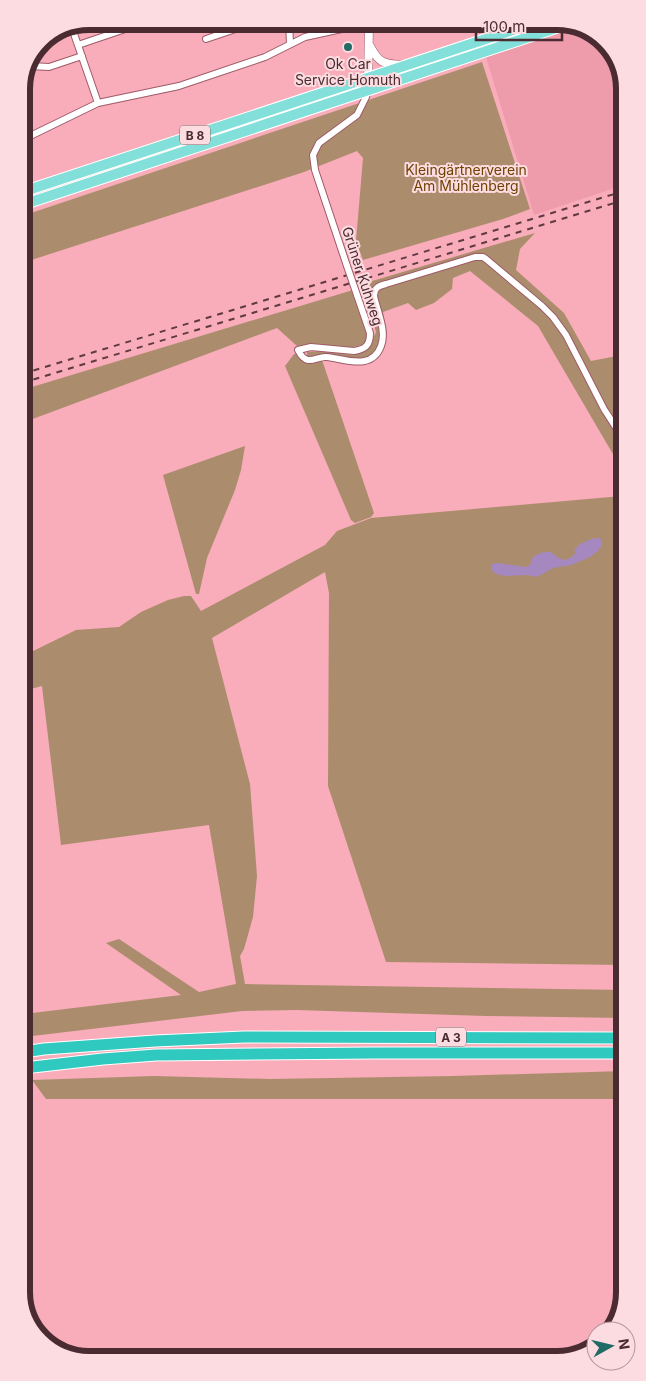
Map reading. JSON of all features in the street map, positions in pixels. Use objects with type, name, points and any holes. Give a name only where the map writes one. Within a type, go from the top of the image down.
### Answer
[{"type":"highway","name":"A 3","points":[[30,1051],[244,1037],[616,1038]]},
{"type":"highway","name":"A 3","points":[[30,1067],[147,1056],[616,1053]]},
{"type":"main road","name":"B 8","points":[[30,189],[513,30]]},
{"type":"main road","name":"B 8","points":[[30,202],[550,30]]},
{"type":"street","points":[[78,45],[122,30]]},
{"type":"street","points":[[206,39],[233,30]]},
{"type":"street","points":[[289,30],[290,44]]},
{"type":"street","points":[[30,136],[98,103],[179,86],[265,58],[305,37],[335,30]]},
{"type":"street","points":[[368,90],[369,30]]},
{"type":"street","points":[[73,32],[98,103]]},
{"type":"street","points":[[369,44],[376,57],[382,62],[405,66]]},
{"type":"street","points":[[34,66],[53,66],[82,56]]},
{"type":"street","name":"Grüner Kuhweg","points":[[368,90],[357,115],[319,143],[314,155],[314,170],[370,333],[370,340],[362,350],[354,351],[306,347],[298,350],[303,358],[310,360],[325,357],[356,362],[369,359],[381,346],[383,338],[374,296],[376,288],[475,257],[483,257],[553,317],[566,335],[604,410],[616,428]]},
{"type":"shaded area","points":[[478,30],[561,30],[576,33],[593,42],[601,50],[613,70],[616,89],[616,188],[534,215]]},
{"type":"shaded area","points":[[594,538],[602,540],[602,545],[590,557],[571,565],[553,568],[537,577],[526,575],[502,576],[491,570],[492,564],[497,563],[526,567],[530,565],[533,557],[545,552],[553,553],[562,559],[571,558],[576,552],[574,550],[580,544]]},
{"type":"green space","name":"Kleingärtnerverein Am Mühlenberg","points":[[482,62],[530,209],[503,219],[363,260],[356,241],[363,158],[357,151],[304,172],[30,260],[30,213]]},
{"type":"green space","points":[[535,233],[520,249],[516,270],[564,313],[591,361],[616,356],[616,459],[538,326],[470,271],[453,278],[452,289],[434,303],[416,310],[408,303],[383,312],[387,334],[376,351],[370,356],[358,360],[327,354],[307,358],[307,352],[327,351],[353,355],[368,349],[376,332],[362,284]]},
{"type":"green space","points":[[353,290],[366,325],[368,340],[355,347],[347,348],[316,344],[297,346],[277,328],[30,420],[30,388]]},
{"type":"green space","points":[[294,354],[297,354],[308,363],[322,360],[374,513],[371,517],[355,523],[351,520],[285,366]]},
{"type":"green space","points":[[245,446],[235,490],[207,558],[199,594],[196,594],[163,475]]},
{"type":"green space","points":[[616,497],[616,965],[386,962],[328,786],[329,593],[325,572],[212,638],[250,784],[257,876],[253,917],[244,949],[240,956],[245,984],[616,990],[616,1018],[297,1010],[242,1011],[30,1036],[30,1013],[181,995],[106,943],[119,939],[199,992],[236,984],[209,825],[61,845],[42,686],[30,689],[30,653],[76,630],[119,627],[141,612],[168,600],[184,596],[191,596],[201,611],[325,545],[337,531],[371,518]]},
{"type":"green space","points":[[616,1071],[616,1099],[46,1099],[32,1080],[154,1076],[270,1079]]},
{"type":"railway","points":[[30,372],[616,194]]},
{"type":"railway","points":[[30,381],[616,203]]},
{"type":"place","name":"Ok Car Service Homuth","points":[[348,47]]}]
